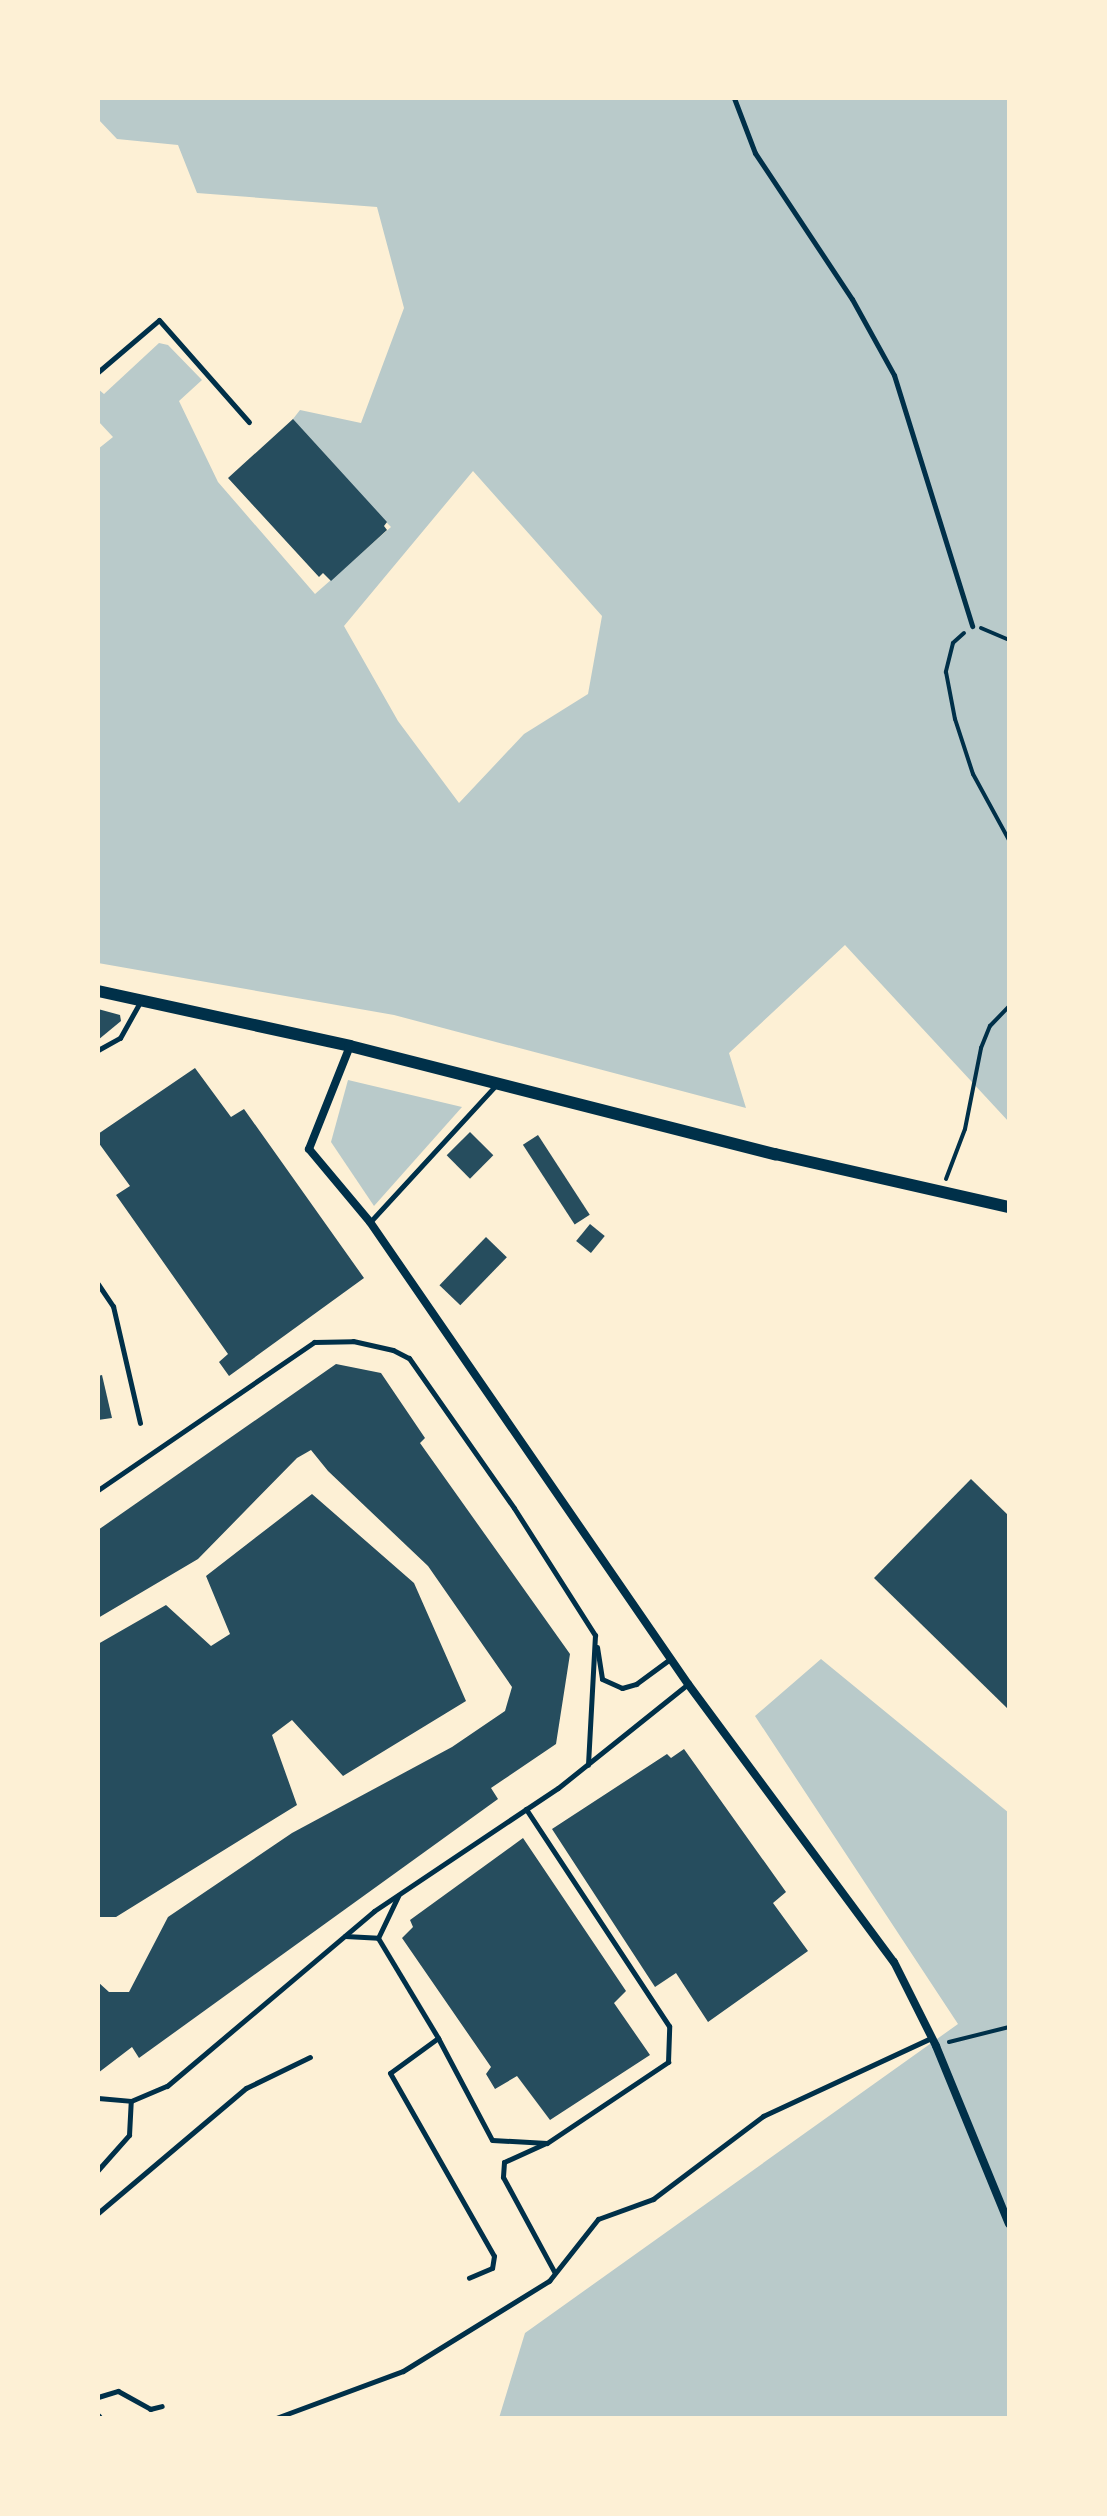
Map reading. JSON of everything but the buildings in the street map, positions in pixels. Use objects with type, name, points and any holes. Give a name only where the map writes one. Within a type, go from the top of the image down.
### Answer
[{"type":"street","points":[[98,991],[350,1046],[496,1085],[1009,1207]]},
{"type":"street","points":[[350,1046],[309,1149],[370,1222],[670,1659],[894,1962],[933,2042],[1009,2224]]},
{"type":"lane","points":[[734,98],[755,153],[852,299],[894,375],[972,626]]},
{"type":"lane","points":[[98,372],[159,320],[249,422]]},
{"type":"lane","points":[[98,1050],[120,1038],[140,1001]]},
{"type":"lane","points":[[370,1222],[496,1085]]},
{"type":"lane","points":[[98,1284],[113,1306],[140,1423]]},
{"type":"lane","points":[[98,1490],[314,1342],[353,1341],[393,1350],[409,1358],[514,1508],[595,1635],[602,1679],[622,1688],[636,1684],[670,1659]]},
{"type":"lane","points":[[588,1765],[595,1635]]},
{"type":"lane","points":[[98,2098],[131,2101],[167,2086],[345,1936],[399,1895],[588,1765],[688,1684]]},
{"type":"lane","points":[[526,1809],[669,2026],[668,2062],[547,2143],[504,2162],[503,2177],[555,2273]]},
{"type":"lane","points":[[378,1938],[399,1895]]},
{"type":"lane","points":[[345,1936],[378,1938]]},
{"type":"lane","points":[[378,1938],[438,2038],[492,2140],[547,2143]]},
{"type":"lane","points":[[438,2038],[390,2073],[494,2256],[492,2268],[469,2278]]},
{"type":"lane","points":[[276,2418],[403,2371],[549,2281],[598,2219],[653,2199],[763,2116],[933,2042]]},
{"type":"lane","points":[[98,2213],[246,2088],[310,2057]]},
{"type":"lane","points":[[98,2170],[129,2135],[131,2101]]},
{"type":"lane","points":[[98,2397],[118,2391],[150,2409],[162,2406]]},
{"type":"path","points":[[1009,640],[993,630],[972,626],[953,643],[946,672],[955,719],[973,774],[1009,840]]},
{"type":"path","points":[[941,1192],[965,1129],[981,1048],[990,1026],[1009,1006]]},
{"type":"path","points":[[933,2042],[1009,2027]]},
{"type":"shaded area","points":[[98,98],[1009,98],[1009,1122],[845,945],[729,1053],[746,1108],[394,1015],[98,963],[98,449],[113,437],[98,421],[98,389],[104,394],[159,343],[168,345],[202,380],[179,401],[218,482],[315,594],[391,527],[289,424],[300,410],[361,423],[404,308],[377,207],[197,193],[178,145],[117,139],[98,119]],"holes":[[[473,471],[602,616],[588,694],[524,734],[459,803],[398,721],[344,626]]]},
{"type":"shaded area","points":[[348,1080],[462,1107],[374,1206],[331,1142]]},
{"type":"shaded area","points":[[821,1659],[1009,1813],[1009,2418],[499,2418],[525,2333],[958,2024],[755,1716]]}]
